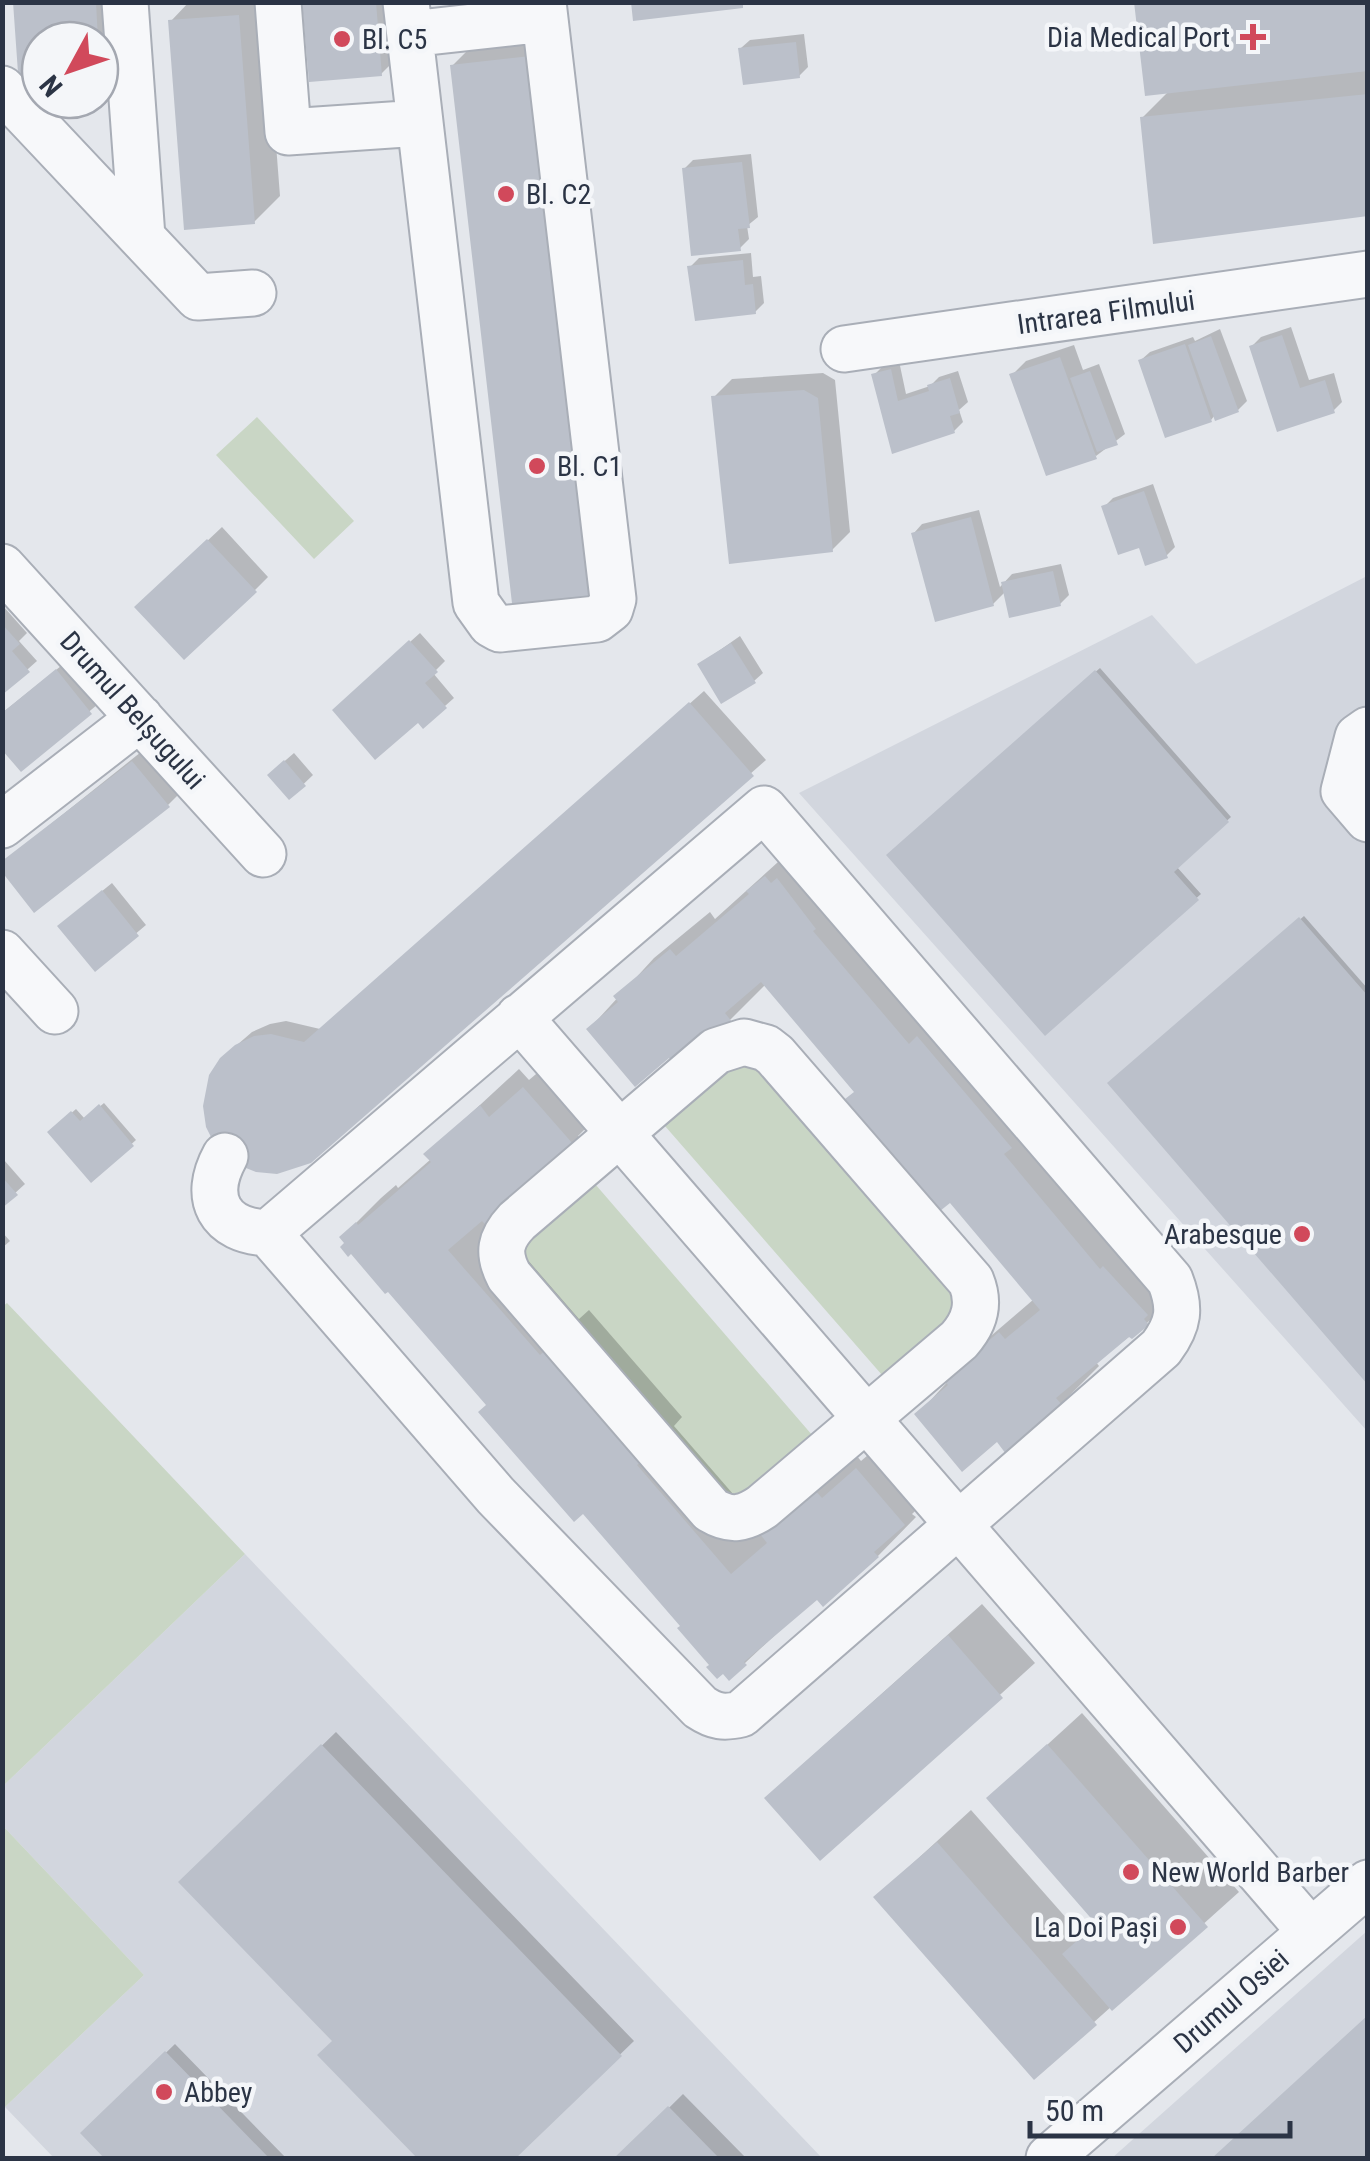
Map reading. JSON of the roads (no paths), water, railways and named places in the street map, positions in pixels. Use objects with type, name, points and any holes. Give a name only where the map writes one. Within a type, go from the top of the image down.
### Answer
[{"type":"street","points":[[125,2],[142,238]]},
{"type":"street","points":[[278,2],[288,132],[420,123]]},
{"type":"street","points":[[544,11],[613,599],[610,609],[597,619],[500,629],[490,624],[476,603],[420,123],[408,18],[544,11]]},
{"type":"street","points":[[2,89],[198,297],[253,293]]},
{"type":"street","name":"Intrarea Filmului","points":[[844,348],[1368,274]]},
{"type":"street","name":"Drumul Belșugului","points":[[2,566],[263,854]]},
{"type":"street","points":[[2,824],[140,718]]},
{"type":"street","points":[[1368,730],[1358,738],[1344,792],[1368,820]]},
{"type":"street","points":[[225,1156],[216,1174],[214,1192],[219,1210],[233,1225],[250,1232],[268,1233],[764,809],[1170,1280],[1178,1314],[1174,1332],[1161,1348],[741,1714],[727,1718],[713,1716],[700,1707],[496,1496],[268,1233]]},
{"type":"street","points":[[2,953],[55,1011]]},
{"type":"street","points":[[519,1017],[1311,1932]]},
{"type":"street","points":[[744,1042],[766,1048],[975,1290],[976,1305],[968,1330],[866,1418],[747,1517],[722,1516],[698,1495],[509,1276],[501,1261],[500,1248],[506,1233],[727,1045],[744,1042]]},
{"type":"street","name":"Drumul Osiei","points":[[1049,2158],[1368,1883]]},
{"type":"place","name":"Dia Medical Port","points":[[1253,37]]},
{"type":"place","name":"Bl. C5","points":[[342,39]]},
{"type":"place","name":"Bl. C2","points":[[506,194]]},
{"type":"place","name":"Bl. C1","points":[[537,466]]},
{"type":"place","name":"Arabesque","points":[[1302,1234]]},
{"type":"place","name":"New World Barber","points":[[1131,1872]]},
{"type":"place","name":"La Doi Pași","points":[[1178,1927]]},
{"type":"place","name":"Abbey","points":[[164,2092]]}]
